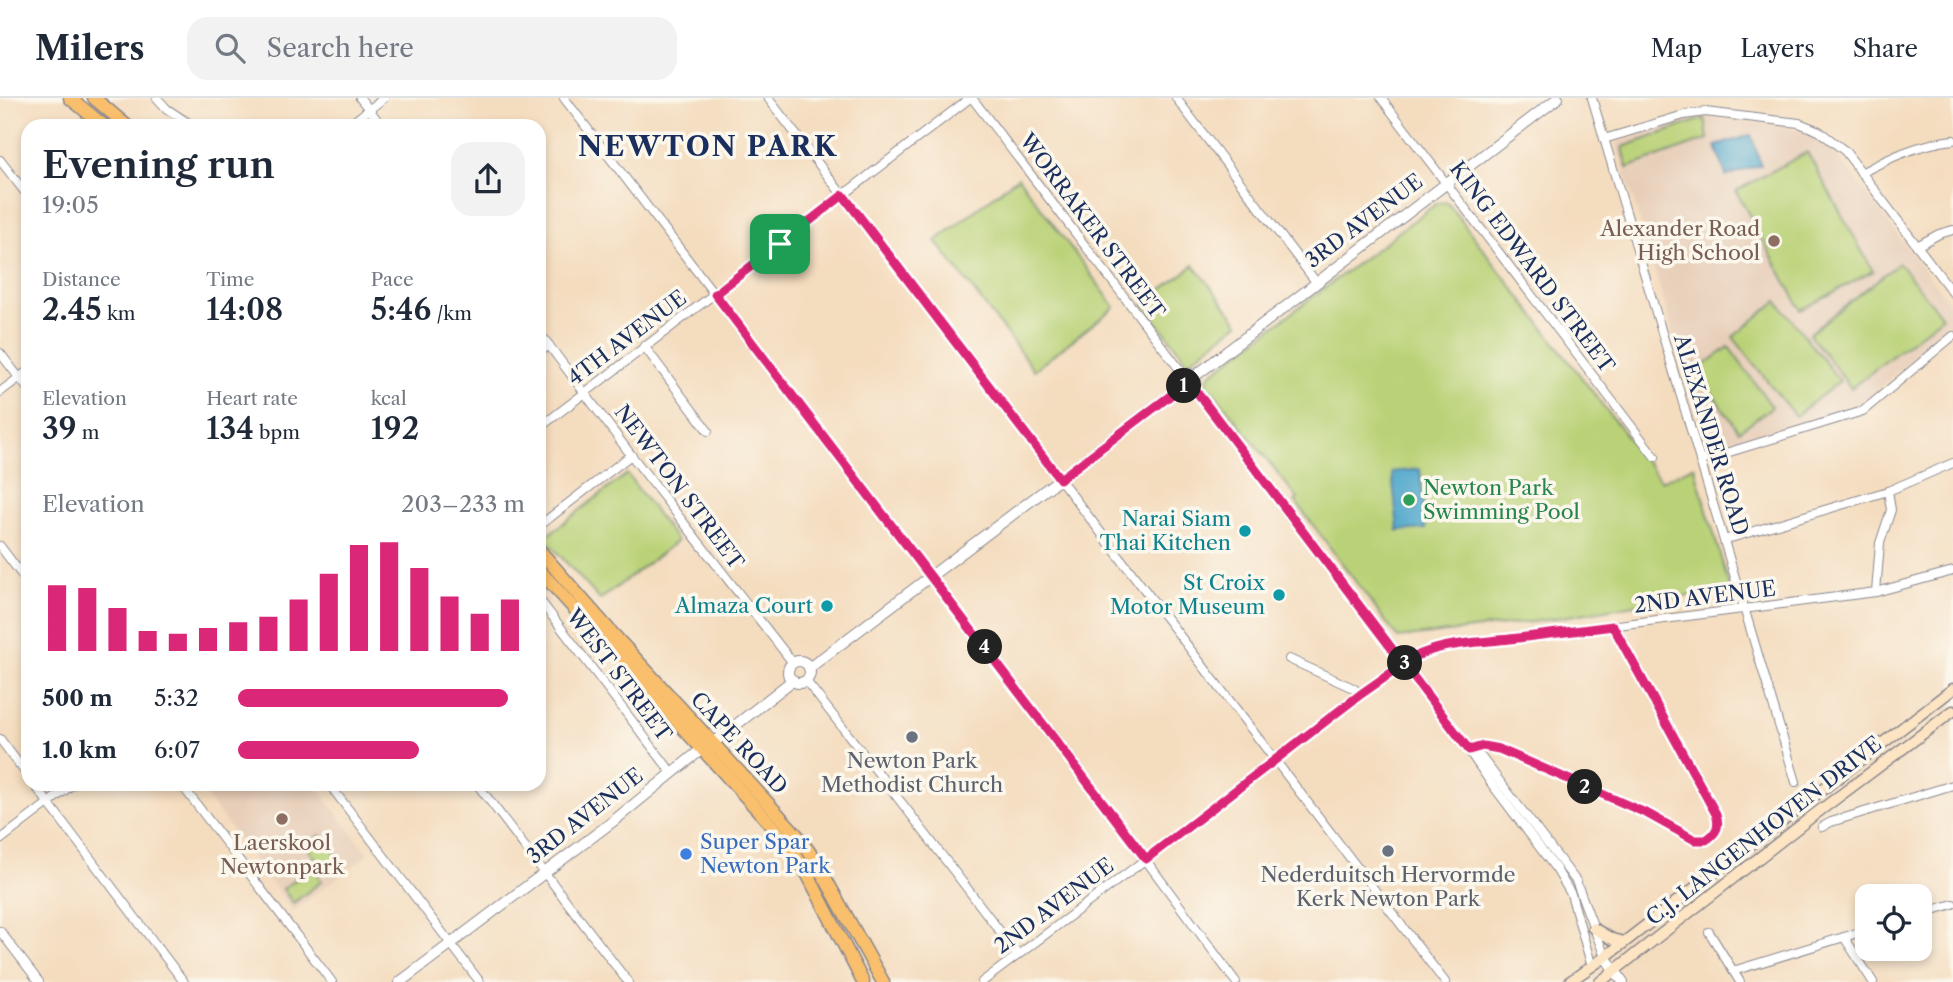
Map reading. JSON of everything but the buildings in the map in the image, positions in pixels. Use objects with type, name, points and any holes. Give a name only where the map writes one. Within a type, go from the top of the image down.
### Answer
[{"type":"main road","points":[[70,98],[96,119]]},
{"type":"main road","points":[[94,98],[119,119]]},
{"type":"main road","name":"CAPE ROAD","points":[[546,558],[707,746],[794,853],[808,874],[863,982]]},
{"type":"main road","name":"CAPE ROAD","points":[[546,577],[707,746],[797,835],[815,860],[883,982]]},
{"type":"main road","name":"C.J. LANGENHOVEN DRIVE","points":[[1569,982],[1953,689]]},
{"type":"main road","name":"C.J. LANGENHOVEN DRIVE","points":[[1602,981],[1953,711]]},
{"type":"main road","points":[[1593,928],[1612,939],[1624,942]]},
{"type":"street","points":[[157,98],[182,119]]},
{"type":"street","points":[[360,98],[376,119]]},
{"type":"street","points":[[357,119],[384,98]]},
{"type":"street","points":[[564,98],[1146,859],[1236,982]]},
{"type":"street","points":[[768,98],[1445,982]]},
{"type":"street","name":"4TH AVENUE","points":[[546,423],[971,98]]},
{"type":"street","name":"WORRAKER STREET","points":[[971,98],[1404,664],[1576,881],[1605,957]]},
{"type":"street","points":[[1176,98],[1316,282]]},
{"type":"street","name":"KING EDWARD STREET","points":[[1381,98],[1655,457]]},
{"type":"street","name":"3RD AVENUE","points":[[809,668],[1558,98]]},
{"type":"street","name":"ALEXANDER ROAD","points":[[1591,98],[1796,782]]},
{"type":"street","points":[[1604,139],[1693,113],[1705,112],[1799,123],[1819,131],[1845,151],[1953,293]]},
{"type":"street","points":[[1861,173],[1900,153],[1953,140]]},
{"type":"street","points":[[0,160],[21,187]]},
{"type":"street","points":[[1917,246],[1953,230]]},
{"type":"street","points":[[1700,461],[1863,411],[1953,336]]},
{"type":"street","name":"NEWTON STREET","points":[[546,341],[793,663]]},
{"type":"street","points":[[644,346],[708,430]]},
{"type":"street","points":[[0,353],[21,380]]},
{"type":"street","points":[[0,392],[19,378]]},
{"type":"street","points":[[546,521],[632,455]]},
{"type":"street","points":[[1724,540],[1888,491],[1953,463]]},
{"type":"street","points":[[1876,592],[1880,544],[1891,510],[1888,491]]},
{"type":"street","points":[[0,547],[21,574]]},
{"type":"street","name":"2ND AVENUE","points":[[982,982],[1361,694],[1417,655],[1436,649],[1876,592],[1953,571]]},
{"type":"street","name":"WEST STREET","points":[[546,609],[672,773]]},
{"type":"street","points":[[1471,749],[1483,746],[1499,749],[1648,814],[1695,840],[1710,838],[1718,827],[1716,814],[1613,626]]},
{"type":"street","points":[[1289,659],[1361,694]]},
{"type":"street","points":[[802,662],[809,668],[810,675],[806,681],[793,680],[788,672],[793,663],[802,662]]},
{"type":"street","name":"3RD AVENUE","points":[[400,982],[616,819],[793,680]]},
{"type":"street","points":[[806,681],[1018,955]]},
{"type":"street","points":[[0,739],[21,767]]},
{"type":"street","name":"WORRAKER STREET","points":[[1471,749],[1491,783],[1568,888],[1592,967]]},
{"type":"street","points":[[1822,827],[1953,785]]},
{"type":"street","points":[[39,791],[184,982]]},
{"type":"street","points":[[0,840],[64,791]]},
{"type":"street","points":[[186,791],[332,982]]},
{"type":"street","points":[[334,791],[480,982]]},
{"type":"street","points":[[482,791],[628,982]]},
{"type":"street","points":[[1932,910],[1953,904]]},
{"type":"street","points":[[0,931],[39,982]]},
{"type":"street","points":[[1709,932],[1740,982]]},
{"type":"street","points":[[1733,971],[1855,934]]},
{"type":"street","points":[[1844,937],[1873,982]]},
{"type":"street","points":[[1605,957],[1623,982]]},
{"type":"street","points":[[1592,967],[1602,981]]},
{"type":"shaded area","name":"Alexander Road High School","points":[[1696,116],[1776,124],[1805,132],[1825,143],[1852,174],[1953,308],[1953,325],[1859,405],[1714,449],[1707,446],[1616,142]]},
{"type":"shaded area","name":"Laerskool Newtonpark","points":[[202,791],[319,791],[368,854],[293,911]]},
{"type":"green space","points":[[1705,118],[1708,139],[1627,168],[1623,147]]},
{"type":"green space","points":[[1807,152],[1873,271],[1801,310],[1736,191]]},
{"type":"green space","points":[[1018,177],[1115,307],[1034,370],[936,241]]},
{"type":"green space","points":[[1447,202],[1661,481],[1694,466],[1730,589],[1539,621],[1398,638],[1295,501],[1298,499],[1208,384],[1208,376],[1437,203]]},
{"type":"green space","points":[[1899,263],[1942,317],[1851,388],[1809,334]]},
{"type":"green space","points":[[1194,265],[1239,323],[1188,362],[1143,304]]},
{"type":"green space","points":[[1777,301],[1840,381],[1795,416],[1733,337]]},
{"type":"green space","points":[[1729,347],[1772,407],[1739,431],[1696,371]]},
{"type":"green space","points":[[627,474],[677,541],[600,600],[546,540],[546,536]]},
{"type":"green space","points":[[321,835],[343,864],[328,874],[306,846]]},
{"type":"green space","points":[[312,867],[322,881],[293,903],[283,889]]},
{"type":"water","points":[[1751,135],[1761,165],[1726,176],[1716,146]]},
{"type":"water","name":"Newton Park Swimming Pool","points":[[1420,469],[1426,529],[1398,531],[1392,472]]},
{"type":"place","name":"Alexander Road High School","points":[[1774,241]]},
{"type":"place","name":"Newton Park Swimming Pool","points":[[1409,500]]},
{"type":"place","name":"Narai Siam Thai Kitchen","points":[[1245,531]]},
{"type":"place","name":"St Croix Motor Museum","points":[[1279,595]]},
{"type":"place","name":"Almaza Court","points":[[827,606]]},
{"type":"place","name":"Newton Park Methodist Church","points":[[912,737]]},
{"type":"place","name":"Laerskool Newtonpark","points":[[282,819]]},
{"type":"place","name":"Nederduitsch Hervormde Kerk Newton Park","points":[[1388,851]]},
{"type":"place","name":"Super Spar Newton Park","points":[[686,854]]},
{"type":"district","name":"NEWTON PARK","points":[[708,146]]},
{"type":"route","points":[[780,244],[715,294],[1146,859],[1361,694],[1404,664],[1411,659],[1417,655],[1446,647],[1613,626],[1716,814],[1716,831],[1706,840],[1695,840],[1648,814],[1499,749],[1483,746],[1469,750],[1454,728],[1404,664],[1193,387],[1183,386],[1060,479],[843,195],[780,244]]}]
